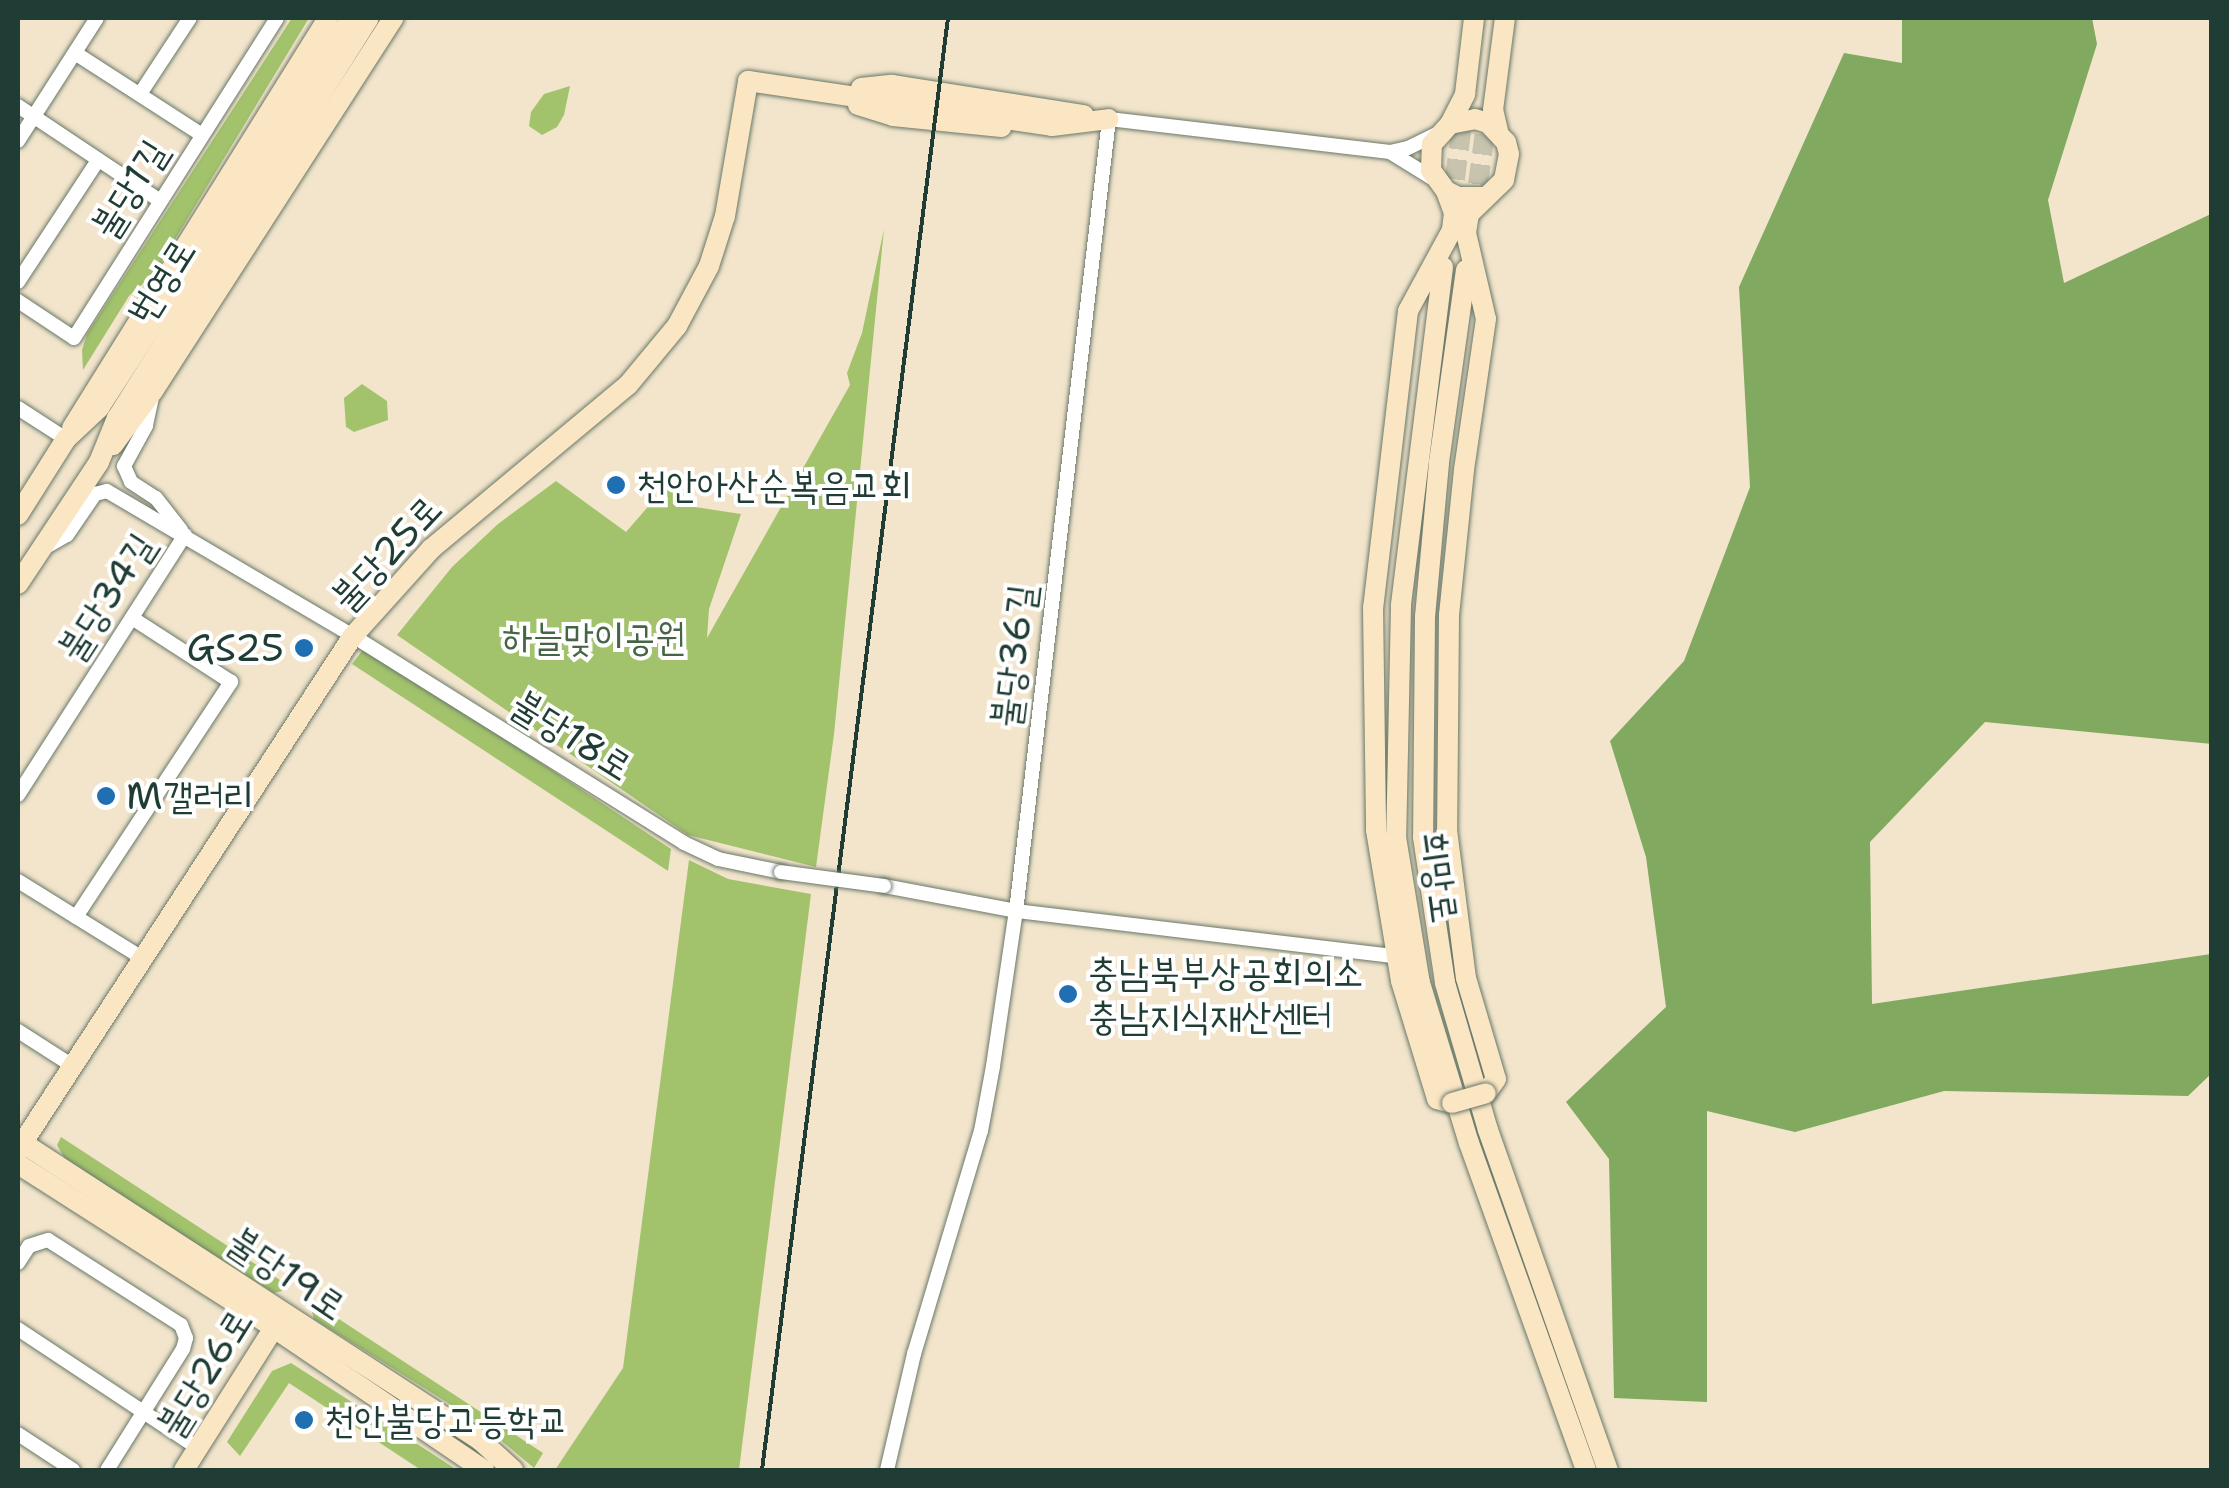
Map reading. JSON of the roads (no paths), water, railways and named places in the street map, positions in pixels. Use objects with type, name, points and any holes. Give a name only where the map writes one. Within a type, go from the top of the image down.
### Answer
[{"type":"main road","points":[[66,438],[84,400],[328,18]]},
{"type":"main road","name":"번영로","points":[[18,515],[66,438],[99,408],[351,18]]},
{"type":"main road","name":"번영로","points":[[18,584],[98,462],[117,418],[368,18]]},
{"type":"main road","points":[[98,462],[153,391],[393,18]]},
{"type":"main road","points":[[1474,18],[1465,94],[1430,156],[1454,213],[1452,230],[1408,311],[1373,608],[1376,830],[1396,956],[1437,1099],[1452,1103],[1486,1093],[1496,1079],[1466,978],[1447,830],[1449,615],[1464,470],[1486,319],[1466,233],[1468,214],[1484,196]]},
{"type":"main road","points":[[1441,187],[1471,199],[1484,196],[1495,190],[1509,168],[1506,142],[1498,131],[1493,110],[1506,19]]},
{"type":"main road","name":"불당25로","points":[[19,1149],[353,636],[431,549],[628,385],[677,326],[709,266],[725,216],[748,81],[819,90]]},
{"type":"main road","points":[[819,90],[892,86],[1109,119]]},
{"type":"main road","points":[[819,90],[1052,126],[1109,119]]},
{"type":"main road","points":[[1444,128],[1475,119],[1498,131]]},
{"type":"main road","name":"희망로","points":[[1443,267],[1402,606],[1396,837],[1420,984],[1470,1144],[1586,1470]]},
{"type":"main road","points":[[1466,270],[1439,463],[1424,617],[1423,837],[1445,983],[1488,1130],[1608,1470]]},
{"type":"main road","name":"불당19로","points":[[19,1149],[279,1320],[480,1440],[513,1470]]},
{"type":"main road","name":"불당19로","points":[[279,1320],[484,1470]]},
{"type":"main road","name":"불당26로","points":[[184,1470],[279,1320]]},
{"type":"street","points":[[18,141],[97,18]]},
{"type":"street","points":[[140,94],[190,18]]},
{"type":"street","name":"불당1길","points":[[18,301],[74,338],[277,18]]},
{"type":"street","points":[[74,53],[202,135]]},
{"type":"street","points":[[18,106],[160,200]]},
{"type":"street","points":[[1109,119],[1390,152],[1407,159],[1441,187]]},
{"type":"street","name":"불당36길","points":[[888,1470],[910,1369],[980,1131],[1016,911],[1109,119]]},
{"type":"street","points":[[1390,152],[1408,148],[1444,128]]},
{"type":"street","points":[[18,282],[98,160]]},
{"type":"street","points":[[153,391],[146,426],[124,466],[131,482],[156,498],[185,534]]},
{"type":"street","points":[[18,408],[66,438]]},
{"type":"street","name":"불당18로","points":[[39,551],[67,535],[95,494],[107,490],[353,636],[684,843],[718,859],[1016,911],[1198,929],[1396,956]]},
{"type":"street","name":"불당34길","points":[[18,796],[185,534]]},
{"type":"street","points":[[76,917],[231,682],[132,618]]},
{"type":"street","points":[[18,881],[142,958]]},
{"type":"street","points":[[18,1031],[74,1067]]},
{"type":"street","points":[[18,1263],[30,1246],[48,1240],[181,1326],[186,1338],[183,1349],[108,1470]]},
{"type":"street","points":[[18,1329],[199,1450]]},
{"type":"street","points":[[18,1434],[74,1470]]},
{"type":"tunnel","points":[[1451,209],[1464,109]]},
{"type":"tunnel","points":[[1474,214],[1488,109]]},
{"type":"railway","points":[[762,1470],[948,18]]},
{"type":"place","name":"천안아산순복음교회","points":[[616,485]]},
{"type":"place","name":"GS25","points":[[304,648]]},
{"type":"place","name":"M갤러리","points":[[106,796]]},
{"type":"place","name":"충남북부상공회의소 충남지식재산센터","points":[[1068,994]]},
{"type":"place","name":"천안불당고등학교","points":[[304,1420]]},
{"type":"park label","name":"하늘맞이공원","points":[[594,637]]}]
